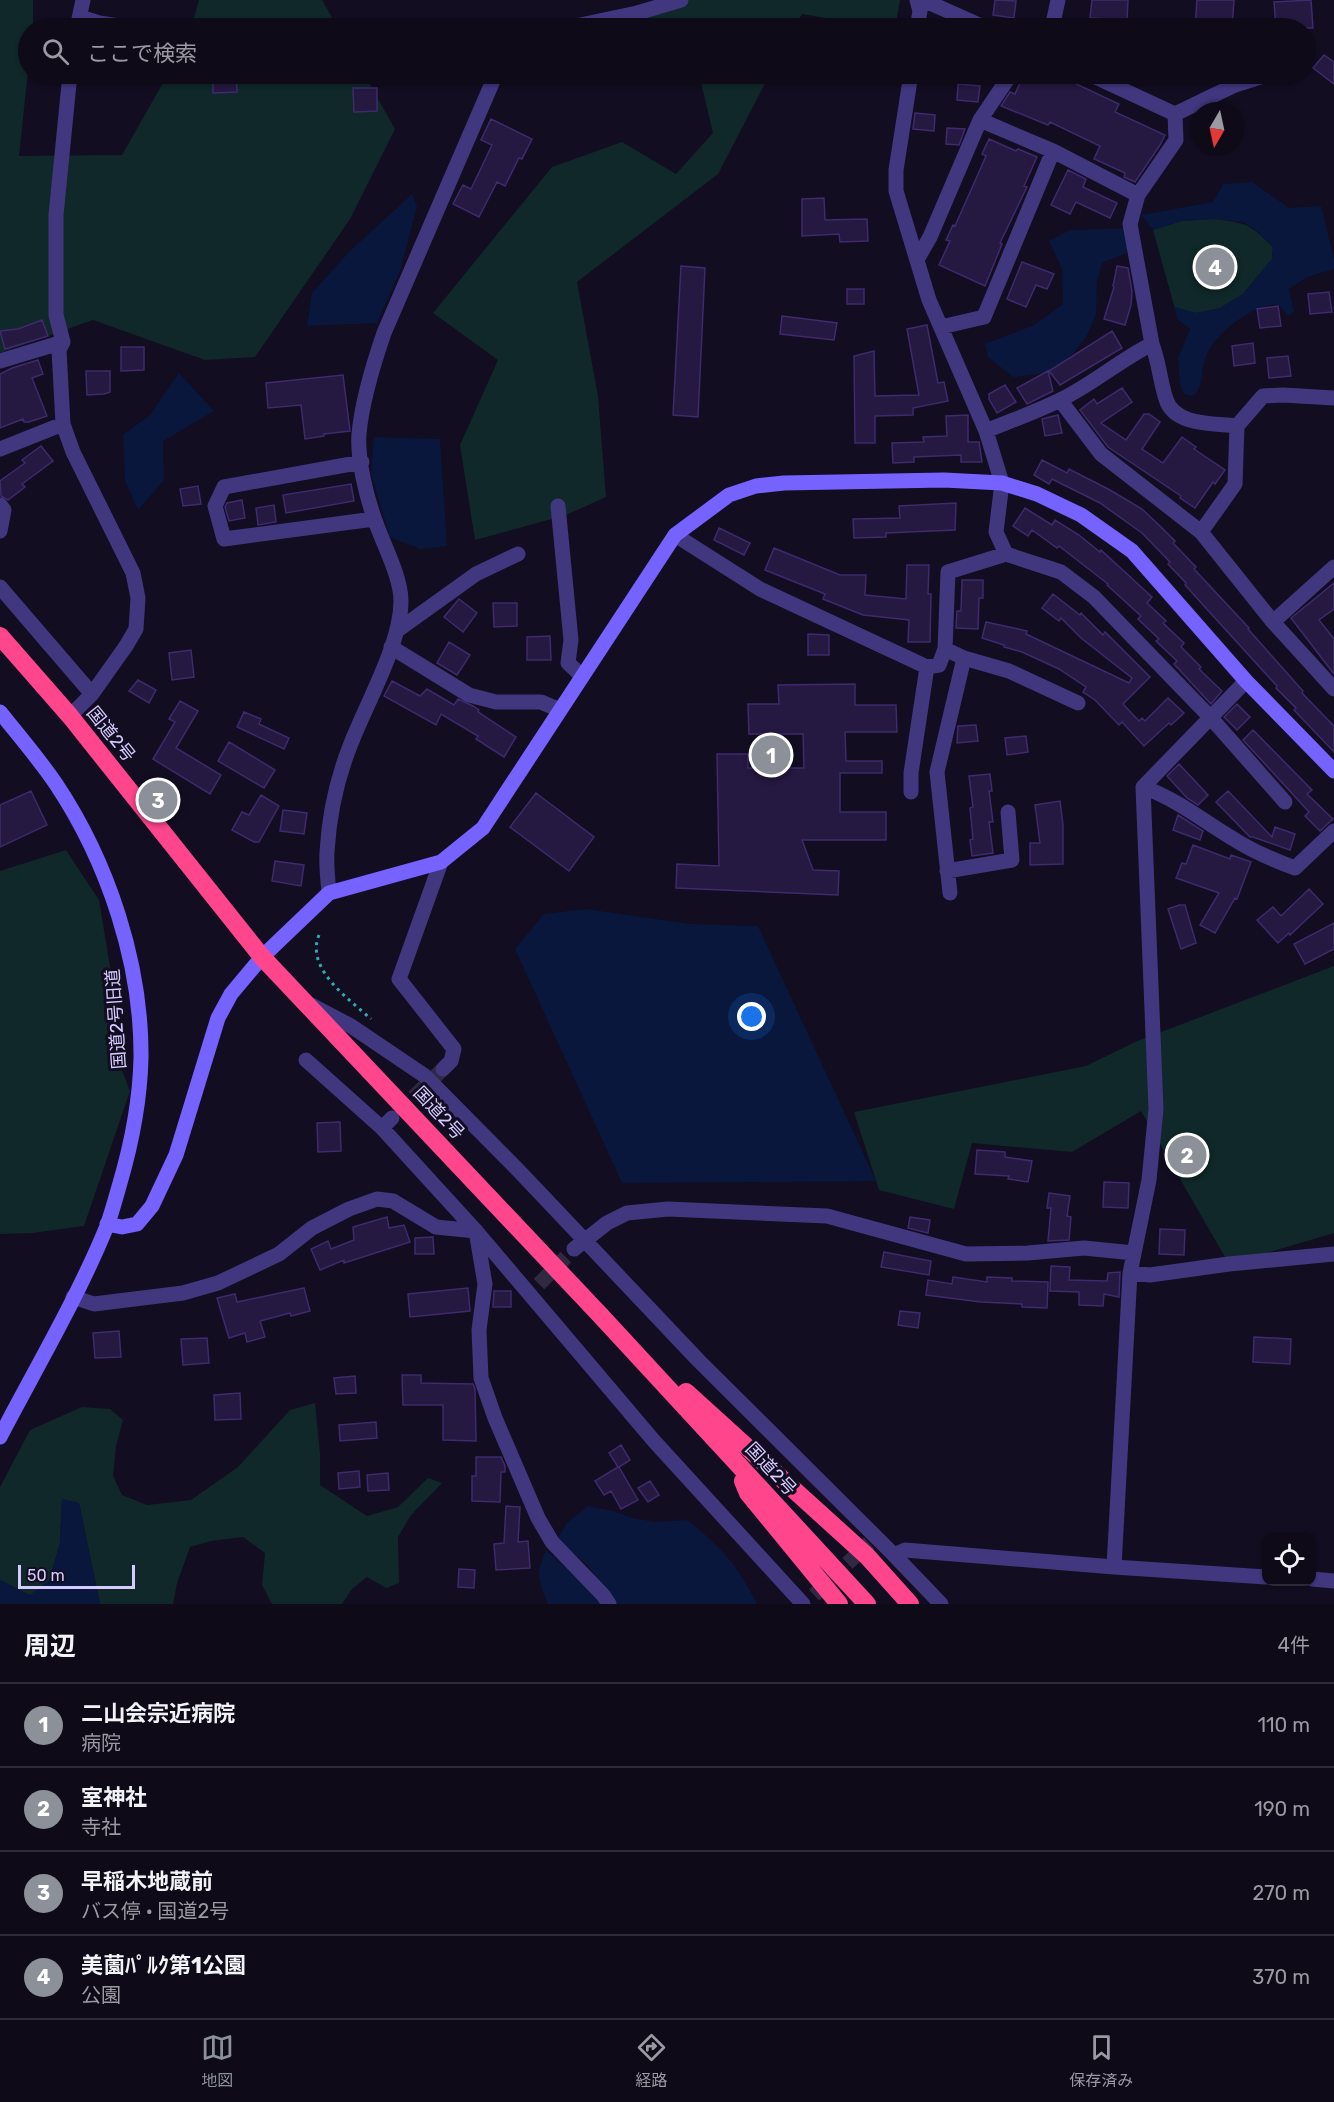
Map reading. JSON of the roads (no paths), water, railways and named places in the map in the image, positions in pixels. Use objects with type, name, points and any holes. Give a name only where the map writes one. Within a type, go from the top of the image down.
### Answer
[{"type":"highway","name":"国道2号","points":[[0,636],[70,716],[262,957],[602,1317],[867,1604]]},
{"type":"highway","points":[[602,1317],[867,1556],[910,1604]]},
{"type":"highway","points":[[734,1460],[748,1493],[839,1604]]},
{"type":"street","points":[[79,18],[83,0]]},
{"type":"street","points":[[610,18],[681,0]]},
{"type":"street","points":[[917,0],[920,11],[919,18]]},
{"type":"street","points":[[923,0],[964,18]]},
{"type":"street","points":[[1054,18],[1058,0]]},
{"type":"street","points":[[68,84],[56,215],[56,315],[63,342],[59,350],[63,424],[73,452],[133,573],[138,598],[136,628],[126,646],[92,694],[70,716]]},
{"type":"street","points":[[329,893],[327,852],[334,799],[350,747],[398,630],[401,599],[393,566],[366,495],[362,462],[359,436],[373,364],[384,333],[492,84]]},
{"type":"street","points":[[909,84],[896,170],[896,190],[929,300],[986,431],[1002,483],[996,532],[1006,554]]},
{"type":"street","points":[[918,258],[930,237],[980,120],[1004,84]]},
{"type":"street","points":[[1110,84],[1175,114]]},
{"type":"street","points":[[1175,114],[1238,84]]},
{"type":"street","points":[[1175,114],[1176,140],[1138,195],[1130,224],[1152,344],[1159,361],[1166,402],[1177,416],[1197,422],[1237,426]]},
{"type":"street","points":[[980,120],[1053,151],[1138,195]]},
{"type":"street","points":[[941,327],[984,317],[1053,151]]},
{"type":"street","points":[[0,362],[63,342]]},
{"type":"street","points":[[986,431],[1060,400],[1093,381],[1129,355],[1152,344]]},
{"type":"street","points":[[1201,532],[1235,484],[1237,426],[1263,396],[1334,398]]},
{"type":"street","points":[[1060,400],[1101,454],[1201,532],[1273,622],[1334,689]]},
{"type":"street","points":[[0,449],[63,424]]},
{"type":"street","points":[[362,462],[224,487],[215,506],[224,539],[374,519]]},
{"type":"street","points":[[107,1224],[122,1227],[137,1224],[152,1206],[176,1155],[218,1018],[231,994],[262,957],[329,893],[441,862],[483,828],[675,535],[729,495],[756,486],[784,483],[944,480],[1002,483],[1037,494],[1081,515],[1132,552],[1246,681],[1334,771]]},
{"type":"street","points":[[0,505],[4,510],[0,531]]},
{"type":"street","points":[[558,506],[571,640],[568,663],[582,676]]},
{"type":"street","points":[[675,535],[760,589],[927,667],[939,665],[945,649],[948,572],[1006,554],[1062,572],[1094,597],[1211,718],[1285,802]]},
{"type":"street","points":[[398,630],[476,574],[518,554]]},
{"type":"street","points":[[1273,622],[1334,567]]},
{"type":"street","points":[[0,587],[92,694]]},
{"type":"street","points":[[391,647],[469,695],[496,702],[541,702],[560,710]]},
{"type":"street","points":[[945,649],[964,658],[1009,671],[1078,704]]},
{"type":"street","points":[[950,893],[937,772],[964,658]]},
{"type":"street","points":[[911,792],[911,773],[927,667]]},
{"type":"street","points":[[1114,1567],[1130,1273],[1149,1180],[1156,1109],[1143,787],[1246,681]]},
{"type":"street","name":"国道2号旧道","points":[[0,712],[56,784],[97,861],[118,913],[131,962],[141,1057],[138,1099],[130,1148],[107,1224],[73,1297],[0,1437]]},
{"type":"street","points":[[1143,787],[1158,792],[1185,807],[1232,839],[1266,857],[1295,868],[1334,831]]},
{"type":"street","points":[[947,871],[1012,860],[1008,812]]},
{"type":"street","points":[[441,862],[399,979],[454,1049],[451,1061],[443,1069]]},
{"type":"street","points":[[306,1002],[351,1026],[425,1076],[519,1171],[580,1246],[699,1361],[873,1540],[894,1554],[941,1604]]},
{"type":"street","points":[[306,1060],[387,1123],[476,1231],[534,1289],[654,1441],[807,1601]]},
{"type":"street","points":[[73,1297],[94,1304],[183,1293],[218,1283],[279,1254],[312,1228],[330,1218],[376,1199],[393,1201],[436,1227],[476,1231]]},
{"type":"street","points":[[580,1246],[607,1223],[627,1213],[668,1209],[827,1216],[966,1254],[1028,1253],[1084,1248],[1134,1253]]},
{"type":"street","points":[[476,1231],[485,1284],[479,1330],[481,1378],[488,1398],[547,1534],[609,1604]]},
{"type":"street","points":[[1130,1273],[1150,1275],[1229,1264],[1334,1254]]},
{"type":"street","points":[[894,1554],[905,1550],[1114,1567],[1262,1576]]},
{"type":"street","points":[[1316,1579],[1334,1581]]},
{"type":"water","points":[[1252,182],[1289,208],[1321,206],[1334,259],[1334,269],[1307,277],[1289,289],[1294,312],[1288,316],[1279,305],[1269,305],[1236,321],[1210,348],[1197,392],[1193,396],[1184,394],[1180,384],[1178,358],[1190,329],[1177,319],[1175,307],[1197,313],[1220,308],[1243,294],[1272,259],[1273,247],[1258,232],[1243,222],[1214,219],[1181,221],[1153,230],[1141,215],[1213,202],[1223,184]]},
{"type":"water","points":[[412,194],[417,206],[400,271],[377,323],[307,326],[312,293],[349,252]]},
{"type":"water","points":[[1130,228],[1127,253],[1102,263],[1097,282],[1096,315],[1086,337],[1072,355],[1045,373],[1013,377],[988,357],[985,344],[1034,325],[1063,304],[1062,269],[1049,241],[1070,230]]},
{"type":"water","points":[[179,373],[214,411],[163,441],[164,480],[138,510],[125,481],[123,435],[150,415]]},
{"type":"water","points":[[374,437],[440,439],[447,546],[420,549],[390,537],[371,474]]},
{"type":"water","points":[[586,909],[690,924],[758,926],[876,1181],[622,1183],[515,949],[544,914]]},
{"type":"water","points":[[62,1499],[79,1503],[100,1604],[0,1604],[0,1580],[30,1595],[49,1581],[60,1543]]},
{"type":"water","points":[[588,1506],[655,1522],[687,1520],[727,1557],[743,1578],[757,1604],[615,1604],[588,1566],[557,1539],[567,1523]]},
{"type":"water","points":[[546,1550],[577,1578],[600,1604],[548,1604],[539,1577]]},
{"type":"tunnel","points":[[397,1113],[443,1069]]},
{"type":"tunnel","points":[[539,1284],[574,1249]]},
{"type":"tunnel","points":[[814,1595],[869,1543]]},
{"type":"place","name":"美薗ﾊﾟﾙｸ第1公園","points":[[1215,267]]},
{"type":"place","name":"二山会宗近病院","points":[[771,755]]},
{"type":"place","name":"早稲木地蔵前","points":[[158,800]]},
{"type":"place","name":"室神社","points":[[1187,1155]]}]
